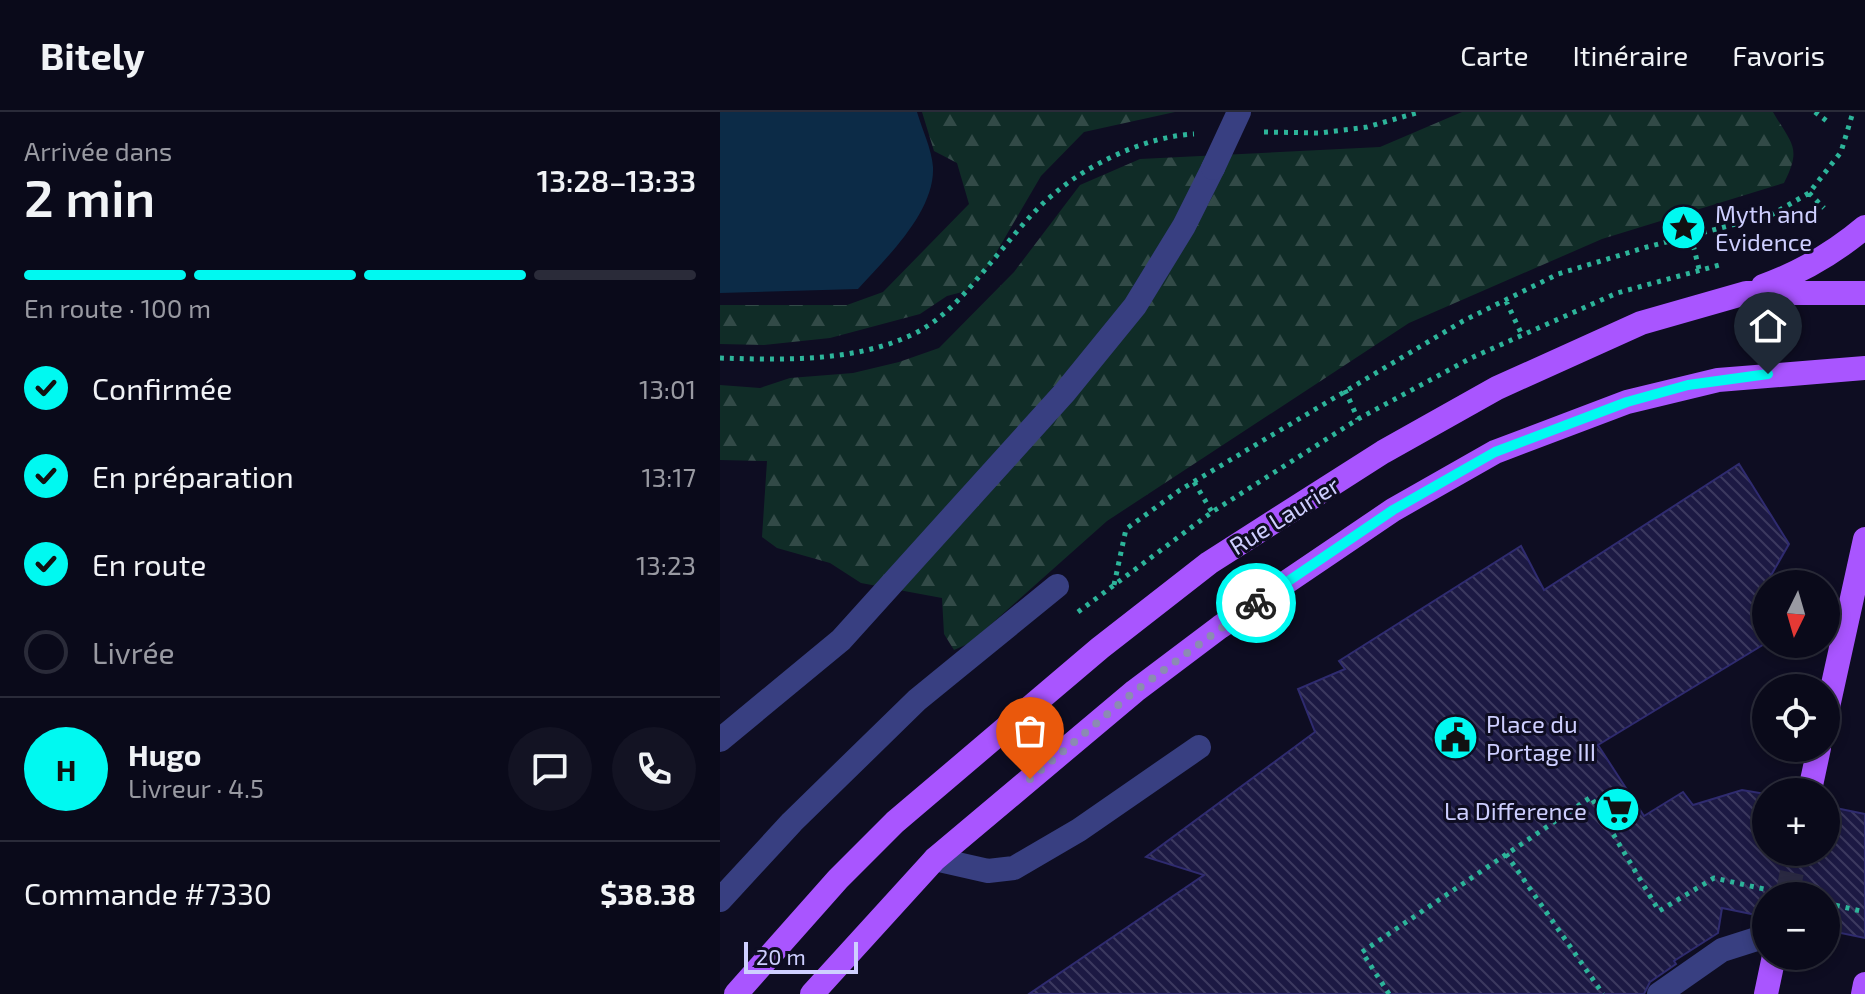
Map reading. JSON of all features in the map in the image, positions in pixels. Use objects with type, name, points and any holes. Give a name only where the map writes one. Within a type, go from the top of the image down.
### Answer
[{"type":"main road","points":[[1746,293],[1798,274],[1829,256],[1865,227]]},
{"type":"main road","name":"Rue Laurier","points":[[736,994],[838,879],[895,822],[1100,648],[1209,563],[1383,452],[1497,388],[1641,323],[1746,293],[1865,293]]},
{"type":"main road","points":[[812,994],[935,859],[1135,691],[1220,627],[1393,510],[1495,452],[1627,402],[1688,385],[1748,376],[1865,368]]},
{"type":"main road","points":[[1835,674],[1865,539]]},
{"type":"main road","points":[[1766,994],[1771,970]]},
{"type":"main road","points":[[1863,994],[1865,986]]},
{"type":"lane","points":[[720,740],[841,640],[1065,392],[1135,306],[1184,226],[1239,112]]},
{"type":"lane","points":[[720,900],[792,822],[917,700],[1057,586]]},
{"type":"lane","points":[[935,859],[988,871],[1014,868],[1079,830],[1199,747]]},
{"type":"lane","points":[[1659,994],[1722,950],[1752,940]]},
{"type":"path","points":[[1256,132],[1336,131],[1379,125],[1420,112]]},
{"type":"path","points":[[1815,112],[1828,122]]},
{"type":"path","points":[[1114,585],[1126,529],[1194,482],[1463,321],[1558,274],[1771,215],[1809,193],[1841,152],[1853,112]]},
{"type":"path","points":[[720,358],[842,356],[908,337],[958,301],[1031,215],[1083,173],[1153,140],[1197,134]]},
{"type":"path","points":[[1809,193],[1824,208]]},
{"type":"path","points":[[1691,236],[1699,269]]},
{"type":"path","points":[[1506,301],[1522,335]]},
{"type":"path","points":[[1345,390],[1358,419]]},
{"type":"path","points":[[1194,482],[1212,512]]},
{"type":"path","points":[[1389,994],[1362,952],[1591,797],[1659,911],[1714,878],[1752,886]]},
{"type":"path","points":[[1506,854],[1603,994]]},
{"type":"path","points":[[1840,906],[1865,912]]},
{"type":"green space","points":[[922,112],[1175,112],[1084,132],[1041,176],[989,265],[966,291],[947,296],[920,314],[830,338],[764,345],[720,344],[720,305],[847,305],[883,292],[969,204],[957,163],[934,151]]},
{"type":"green space","points":[[1462,112],[1773,112],[1790,139],[1793,161],[1784,183],[1602,239],[1409,323],[1107,521],[970,643],[954,650],[944,634],[942,598],[861,583],[830,563],[777,548],[762,537],[767,461],[720,460],[720,385],[760,388],[790,378],[853,373],[939,348],[1014,272],[1080,185],[1140,159],[1380,147]]},
{"type":"water","points":[[720,112],[917,112],[929,147],[932,184],[918,217],[907,233],[858,289],[720,293]]},
{"type":"building","name":"Place du Portage III","points":[[1739,464],[1789,544],[1774,570],[1752,570],[1752,652],[1598,745],[1644,816],[1683,792],[1693,805],[1742,790],[1752,792],[1752,866],[1840,866],[1840,809],[1865,814],[1865,938],[1840,933],[1840,882],[1752,882],[1752,914],[1722,908],[1718,933],[1674,961],[1676,964],[1650,982],[1644,994],[1029,994],[1204,875],[1146,857],[1315,732],[1298,689],[1345,669],[1339,661],[1521,546],[1544,590]]},
{"type":"tunnel","points":[[1790,882],[1793,866]]},
{"type":"way so far","points":[[1030,779],[1135,691],[1256,603]]},
{"type":"place","name":"Myth and Evidence","points":[[1684,227]]},
{"type":"place","name":"Place du Portage III","points":[[1455,737]]},
{"type":"place","name":"La Difference","points":[[1618,810]]},
{"type":"route","points":[[1256,603],[1393,510],[1495,452],[1627,402],[1688,385],[1768,374]]}]
